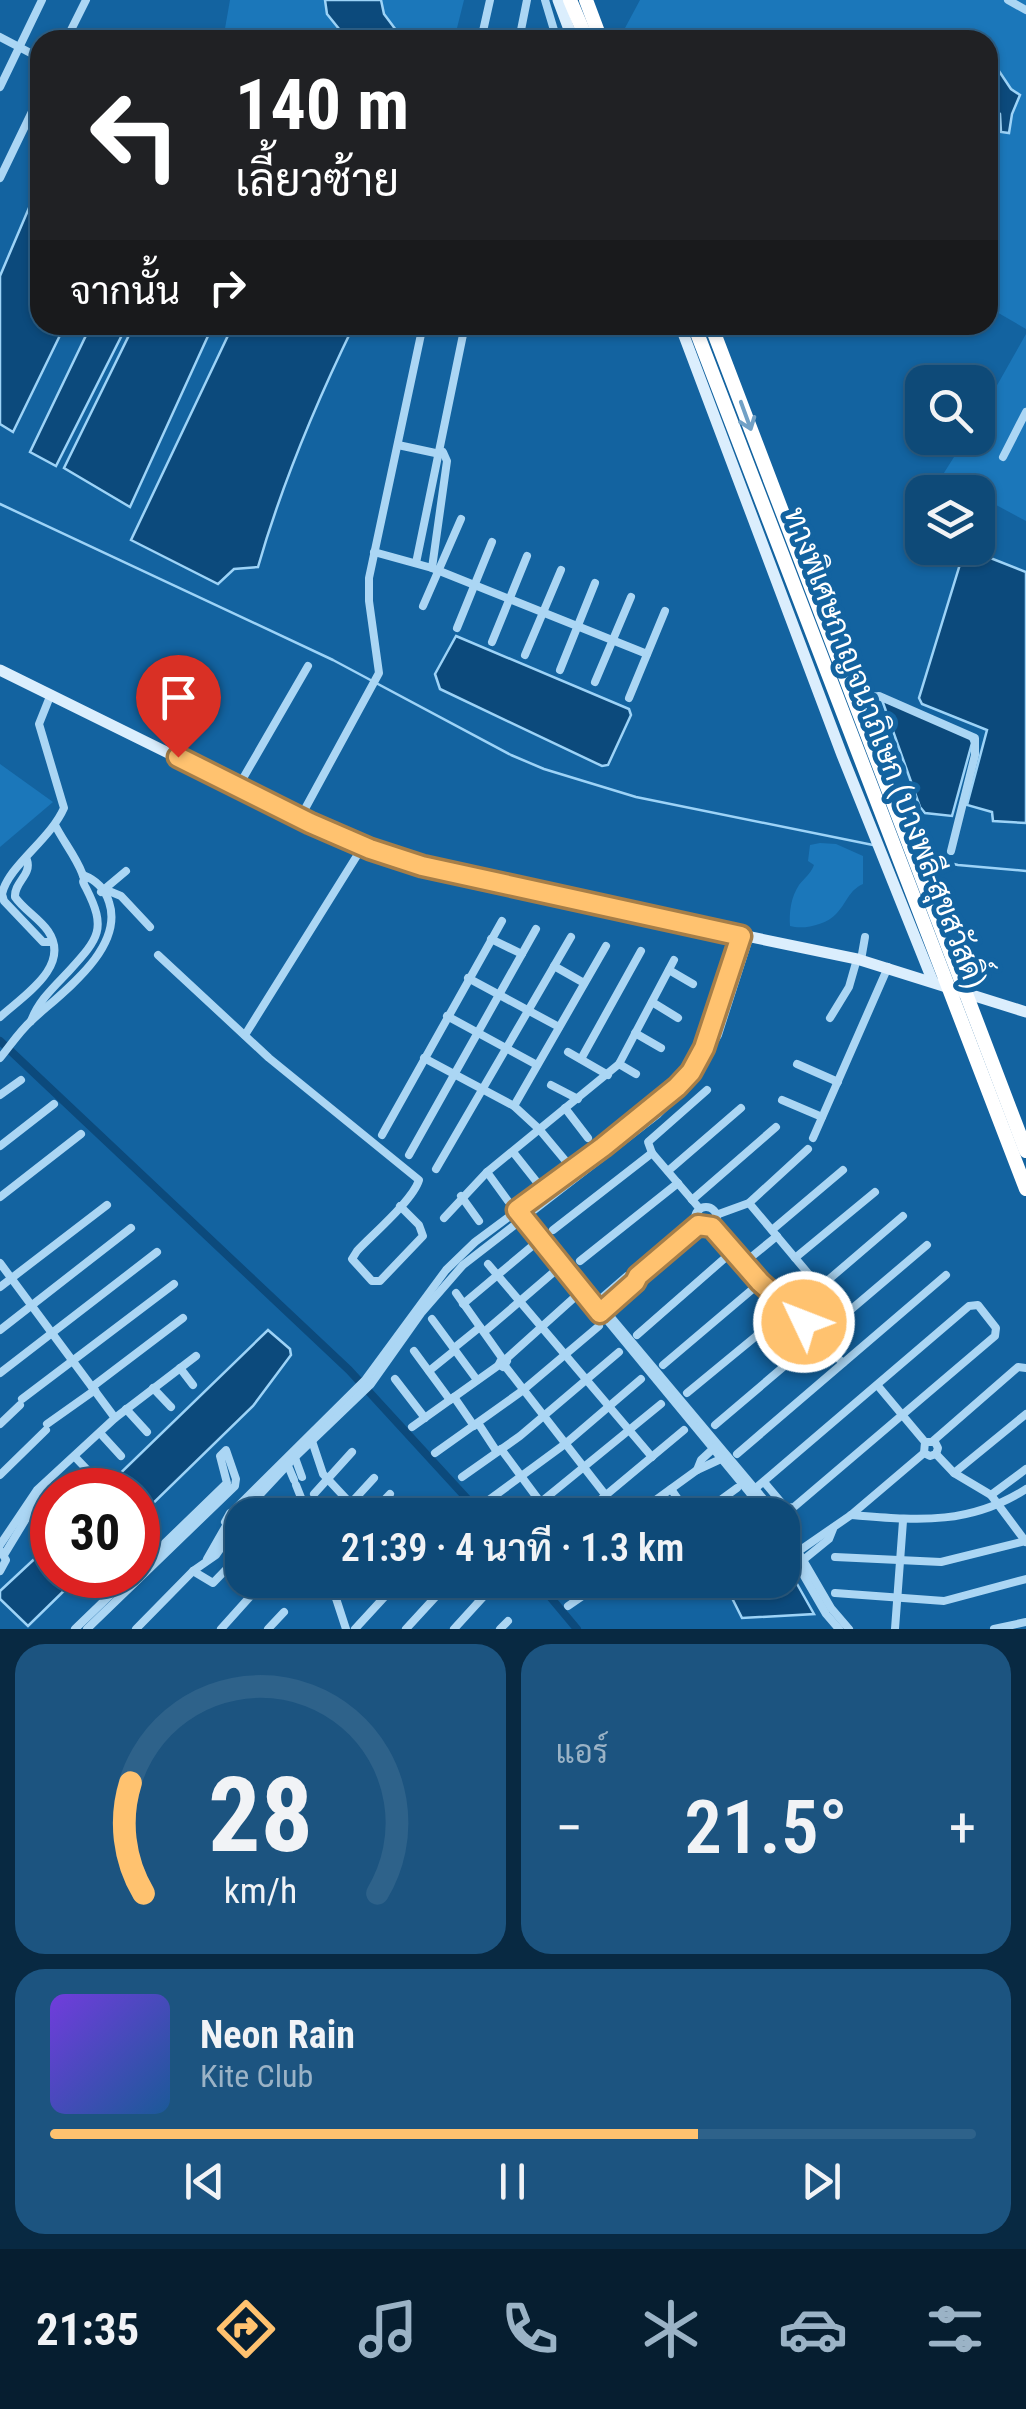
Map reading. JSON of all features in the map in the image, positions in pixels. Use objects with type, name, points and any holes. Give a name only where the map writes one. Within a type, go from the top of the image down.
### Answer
[{"type":"highway","points":[[570,0],[582,30]]},
{"type":"highway","points":[[586,0],[597,30]]},
{"type":"highway","name":"ทางพิเศษกาญจนาภิเษก (บางพลี-สุขสวัสดิ์)","points":[[698,335],[1026,1189]]},
{"type":"highway","name":"ทางพิเศษกาญจนาภิเษก (บางพลี-สุขสวัสดิ์)","points":[[715,335],[1026,1150]]},
{"type":"street","points":[[0,87],[42,0]]},
{"type":"street","points":[[71,30],[86,0]]},
{"type":"street","points":[[484,30],[490,0]]},
{"type":"street","points":[[521,30],[527,0]]},
{"type":"street","points":[[545,0],[554,30]]},
{"type":"street","points":[[558,0],[569,30]]},
{"type":"street","points":[[1008,0],[1026,10]]},
{"type":"street","points":[[0,37],[30,53]]},
{"type":"street","points":[[0,178],[30,116]]},
{"type":"street","points":[[300,818],[374,686],[379,666],[368,589],[421,335]]},
{"type":"street","points":[[416,563],[463,335]]},
{"type":"street","points":[[684,335],[842,755],[933,982]]},
{"type":"street","points":[[1004,457],[1026,412]]},
{"type":"street","points":[[398,445],[441,451]]},
{"type":"street","points":[[436,569],[447,461],[441,451]]},
{"type":"street","points":[[424,606],[436,569],[462,518]]},
{"type":"street","points":[[458,628],[492,542]]},
{"type":"street","points":[[374,552],[436,569],[647,654]]},
{"type":"street","points":[[492,642],[527,556]]},
{"type":"street","points":[[526,655],[561,570]]},
{"type":"street","points":[[560,670],[595,584]]},
{"type":"street","points":[[596,682],[631,597]]},
{"type":"street","points":[[629,698],[665,611]]},
{"type":"street","points":[[238,787],[308,666]]},
{"type":"street","points":[[0,670],[363,846],[467,878],[859,959],[1026,1012]]},
{"type":"street","points":[[50,694],[40,724],[64,808],[27,860],[9,878],[2,898],[43,942],[51,942]]},
{"type":"street","points":[[842,755],[844,739],[873,695],[972,734],[975,755],[951,850]]},
{"type":"street","points":[[54,825],[83,874],[104,890],[121,896],[150,927]]},
{"type":"street","points":[[245,1035],[363,846]]},
{"type":"street","points":[[0,1017],[53,966],[51,933],[15,897],[28,870],[27,860]]},
{"type":"street","points":[[93,898],[126,871]]},
{"type":"street","points":[[31,1021],[36,1006],[97,936],[100,922],[83,874]]},
{"type":"street","points":[[9,878],[19,884]]},
{"type":"street","points":[[0,1058],[31,1021],[94,960],[107,940],[111,905],[104,890]]},
{"type":"street","points":[[382,1134],[502,920]]},
{"type":"street","points":[[409,1155],[536,929]]},
{"type":"street","points":[[436,1170],[570,937]]},
{"type":"street","points":[[290,1458],[312,1441],[368,1382],[475,1242],[658,1114],[693,1079],[718,1034],[745,937]]},
{"type":"street","points":[[830,1018],[848,986],[865,937]]},
{"type":"street","points":[[490,939],[522,954]]},
{"type":"street","points":[[514,1106],[606,946]]},
{"type":"street","points":[[581,1059],[641,951]]},
{"type":"street","points":[[86,952],[94,960]]},
{"type":"street","points":[[158,955],[245,1035],[415,1175],[418,1187],[400,1206],[352,1260],[372,1281],[380,1280],[423,1236],[400,1206]]},
{"type":"street","points":[[444,1218],[487,1172],[619,1064],[674,960]]},
{"type":"street","points":[[554,966],[584,982]]},
{"type":"street","points":[[813,1138],[888,967]]},
{"type":"street","points":[[669,970],[693,984]]},
{"type":"street","points":[[468,978],[559,1027]]},
{"type":"street","points":[[652,1002],[678,1018]]},
{"type":"street","points":[[448,1016],[538,1065]]},
{"type":"street","points":[[635,1033],[661,1048]]},
{"type":"street","points":[[568,1052],[608,1075]]},
{"type":"street","points":[[424,1058],[514,1106],[539,1129],[575,1173]]},
{"type":"street","points":[[619,1064],[636,1074]]},
{"type":"street","points":[[798,1064],[838,1082]]},
{"type":"street","points":[[0,1094],[22,1080]]},
{"type":"street","points":[[551,1085],[578,1099]]},
{"type":"street","points":[[700,1209],[648,1147],[650,1138],[707,1090]]},
{"type":"street","points":[[782,1100],[822,1118]]},
{"type":"street","points":[[0,1146],[54,1104]]},
{"type":"street","points":[[564,1108],[588,1138]]},
{"type":"street","points":[[668,1171],[741,1108]]},
{"type":"street","points":[[692,1200],[776,1127]]},
{"type":"street","points":[[1,1193],[82,1134]]},
{"type":"street","points":[[716,1215],[749,1203],[808,1149]]},
{"type":"street","points":[[513,1152],[536,1181]]},
{"type":"street","points":[[553,1230],[652,1153]]},
{"type":"street","points":[[744,1263],[843,1170]]},
{"type":"street","points":[[487,1172],[508,1201]]},
{"type":"street","points":[[449,1273],[526,1218],[575,1173]]},
{"type":"street","points":[[580,1260],[678,1183]]},
{"type":"street","points":[[795,1258],[874,1192]]},
{"type":"street","points":[[462,1196],[478,1221]]},
{"type":"street","points":[[749,1203],[843,1315]]},
{"type":"street","points":[[0,1287],[107,1205]]},
{"type":"street","points":[[700,1209],[712,1208],[716,1215],[712,1227]]},
{"type":"street","points":[[698,1225],[695,1217],[700,1209]]},
{"type":"street","points":[[518,1210],[682,1399],[716,1447],[729,1456],[764,1498]]},
{"type":"street","points":[[820,1287],[903,1216]]},
{"type":"street","points":[[599,1307],[628,1276],[638,1276],[698,1225],[712,1227],[760,1282],[843,1363]]},
{"type":"street","points":[[0,1330],[132,1228]]},
{"type":"street","points":[[714,1425],[927,1245]]},
{"type":"street","points":[[463,1304],[531,1247]]},
{"type":"street","points":[[0,1373],[156,1252]]},
{"type":"street","points":[[637,1336],[734,1252]]},
{"type":"street","points":[[0,1263],[116,1418]]},
{"type":"street","points":[[488,1264],[652,1457]]},
{"type":"street","points":[[428,1371],[556,1271]]},
{"type":"street","points":[[659,1498],[697,1470],[729,1456],[946,1275]]},
{"type":"street","points":[[663,1365],[760,1282]]},
{"type":"street","points":[[0,1424],[21,1402],[174,1284]]},
{"type":"street","points":[[456,1292],[522,1391],[607,1497],[684,1430]]},
{"type":"street","points":[[412,1427],[503,1362],[576,1296]]},
{"type":"street","points":[[978,1305],[996,1328],[995,1336],[789,1510],[757,1488],[969,1306],[978,1305]]},
{"type":"street","points":[[682,1399],[789,1308]]},
{"type":"street","points":[[0,1475],[46,1427],[183,1318]]},
{"type":"street","points":[[432,1318],[477,1380]]},
{"type":"street","points":[[435,1453],[522,1391],[599,1326]]},
{"type":"street","points":[[414,1351],[536,1498]]},
{"type":"street","points":[[462,1477],[544,1417],[620,1352]]},
{"type":"street","points":[[63,1468],[116,1418],[196,1356]]},
{"type":"street","points":[[800,1556],[825,1530],[833,1529],[851,1515],[1018,1367],[1026,1368]]},
{"type":"street","points":[[180,1368],[194,1385]]},
{"type":"street","points":[[395,1379],[425,1418]]},
{"type":"street","points":[[492,1498],[565,1444],[641,1379]]},
{"type":"street","points":[[835,1557],[942,1562],[1026,1541],[992,1495],[954,1474],[936,1454],[938,1446],[927,1445],[878,1386]]},
{"type":"street","points":[[152,1388],[170,1407]]},
{"type":"street","points":[[252,1498],[352,1399]]},
{"type":"street","points":[[549,1498],[661,1404]]},
{"type":"street","points":[[126,1410],[147,1432]]},
{"type":"street","points":[[954,1474],[1026,1414]]},
{"type":"street","points":[[100,1433],[121,1456]]},
{"type":"street","points":[[312,1441],[319,1468],[345,1498]]},
{"type":"street","points":[[697,1470],[701,1460],[716,1447]]},
{"type":"street","points":[[76,1629],[236,1483],[226,1450],[220,1456],[227,1483],[209,1506]]},
{"type":"street","points":[[314,1494],[352,1452]]},
{"type":"street","points":[[74,1457],[85,1468]]},
{"type":"street","points":[[290,1458],[303,1498]]},
{"type":"street","points":[[992,1495],[1026,1469]]},
{"type":"street","points":[[356,1498],[374,1478]]},
{"type":"street","points":[[723,1498],[737,1488]]},
{"type":"street","points":[[757,1488],[761,1498]]},
{"type":"street","points":[[671,1489],[677,1498]]},
{"type":"street","points":[[851,1515],[903,1521],[950,1518],[1001,1505],[1026,1489]]},
{"type":"street","points":[[386,1498],[390,1494]]},
{"type":"street","points":[[209,1506],[225,1515]]},
{"type":"street","points":[[0,1572],[6,1565],[1,1550],[30,1507]]},
{"type":"street","points":[[894,1629],[903,1521]]},
{"type":"street","points":[[137,1629],[193,1572],[216,1555],[225,1535]]},
{"type":"street","points":[[160,1551],[169,1543]]},
{"type":"street","points":[[800,1559],[845,1628]]},
{"type":"street","points":[[193,1572],[213,1583],[225,1571]]},
{"type":"street","points":[[835,1593],[944,1601],[1026,1579]]},
{"type":"street","points":[[87,1629],[112,1598]]},
{"type":"street","points":[[220,1629],[248,1598]]},
{"type":"street","points":[[336,1598],[346,1629]]},
{"type":"street","points":[[355,1629],[383,1598]]},
{"type":"street","points":[[406,1629],[435,1598]]},
{"type":"street","points":[[454,1629],[482,1598]]},
{"type":"street","points":[[568,1606],[580,1598]]},
{"type":"street","points":[[268,1629],[284,1612]]},
{"type":"street","points":[[500,1629],[508,1621]]},
{"type":"street","points":[[994,1629],[1026,1622]]},
{"type":"shaded area","points":[[230,0],[464,0],[456,30],[225,30]]},
{"type":"shaded area","points":[[325,0],[381,0],[384,14],[396,30],[340,30],[327,14]]},
{"type":"shaded area","points":[[640,0],[1026,0],[1026,329],[998,313],[998,30],[625,28]]},
{"type":"shaded area","points":[[998,70],[1020,95],[1009,133],[1001,132]]},
{"type":"shaded area","points":[[30,206],[30,335],[60,335],[13,432],[0,424],[0,276]]},
{"type":"shaded area","points":[[1026,334],[1026,521],[995,504],[995,475],[943,475],[955,455],[995,455],[995,389]]},
{"type":"shaded area","points":[[86,335],[122,335],[56,466],[30,452]]},
{"type":"shaded area","points":[[129,335],[208,335],[130,507],[64,468]]},
{"type":"shaded area","points":[[228,335],[349,335],[301,444],[258,567],[234,569],[218,584],[131,540]]},
{"type":"shaded area","points":[[995,560],[1026,572],[1026,823],[993,821],[992,812],[967,805],[987,730],[922,704],[919,698],[960,565],[995,565]]},
{"type":"shaded area","points":[[456,636],[629,709],[631,715],[608,765],[602,766],[440,689],[435,674]]},
{"type":"shaded area","points":[[882,700],[969,735],[972,743],[952,816],[925,813],[920,807]]},
{"type":"shaded area","points":[[0,764],[53,802],[0,847]]},
{"type":"shaded area","points":[[836,844],[863,856],[863,884],[832,918],[808,927],[790,926],[794,894],[814,865],[808,861],[810,845]]},
{"type":"shaded area","points":[[268,1330],[290,1349],[291,1355],[253,1406],[160,1497],[160,1468],[126,1468]]},
{"type":"shaded area","points":[[30,1563],[30,1598],[57,1598],[28,1626],[0,1599],[0,1591]]},
{"type":"shaded area","points":[[800,1589],[814,1614],[742,1618],[732,1598],[800,1598]]},
{"type":"waterway","points":[[0,504],[333,660],[544,769],[636,797],[873,845]]},
{"type":"waterway","points":[[919,856],[958,865],[1026,871]]},
{"type":"waterway","points":[[0,1041],[349,1370],[466,1498]]},
{"type":"waterway","points":[[551,1598],[577,1629]]},
{"type":"route","points":[[178,757],[310,823],[422,866],[741,936],[704,1048],[691,1072],[603,1147],[517,1210],[600,1313],[698,1225],[712,1227],[760,1282],[804,1322]]}]
